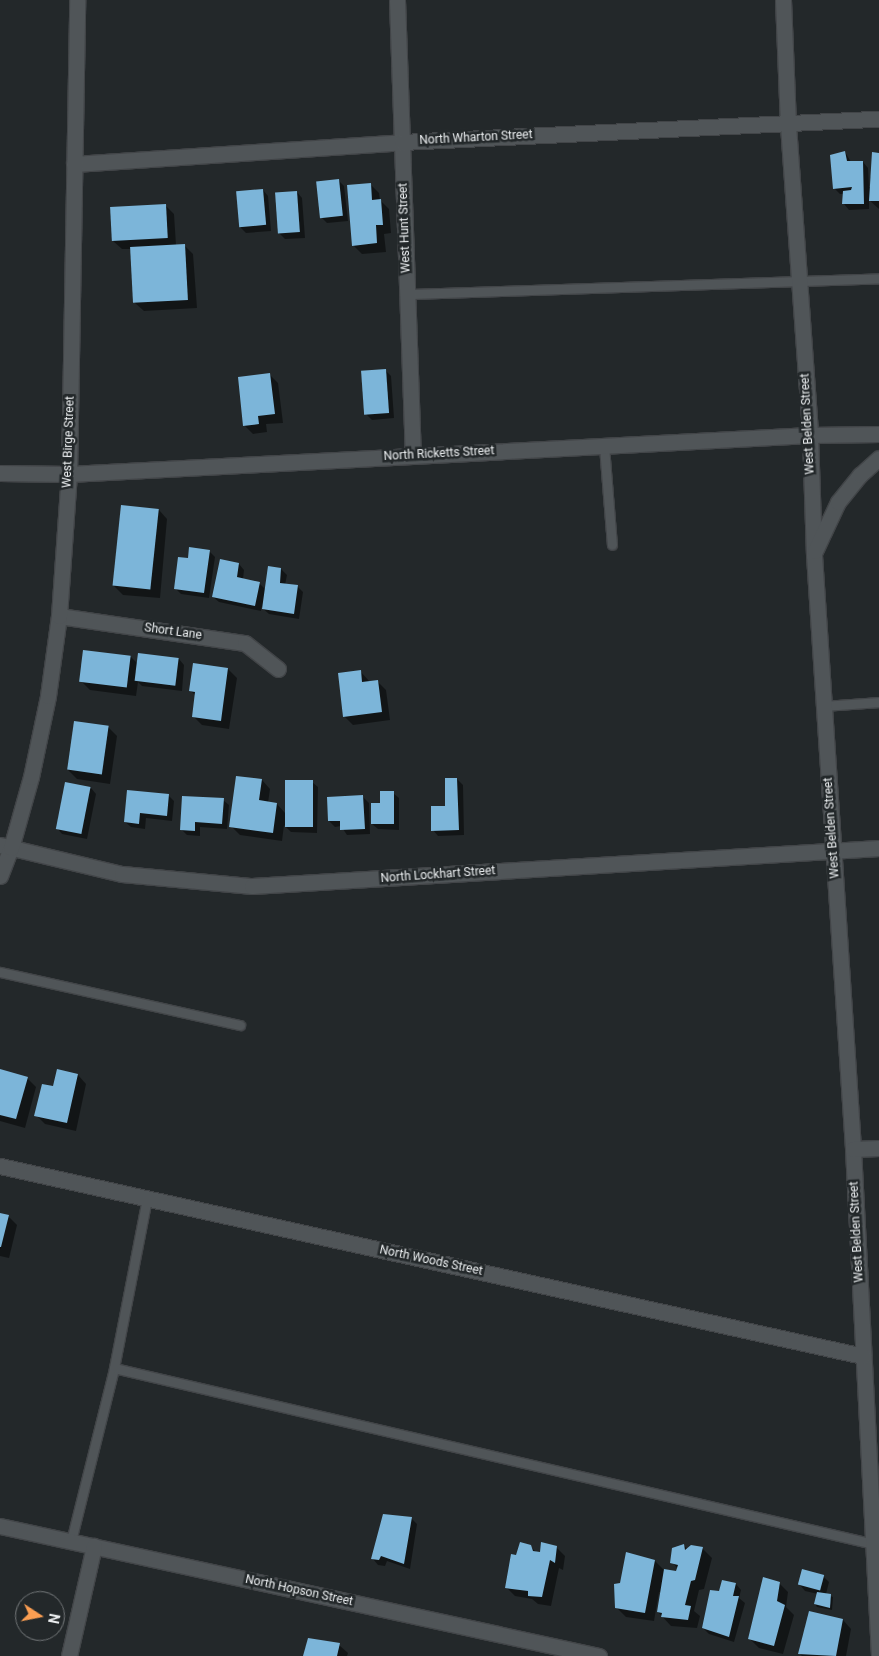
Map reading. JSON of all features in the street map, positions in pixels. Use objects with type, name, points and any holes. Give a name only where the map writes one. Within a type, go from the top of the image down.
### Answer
[{"type":"street","name":"West Birge Street","points":[[0,876],[6,846],[32,777],[48,696],[59,616],[69,474],[77,0]]},
{"type":"street","name":"West Hunt Street","points":[[397,0],[414,455]]},
{"type":"street","name":"West Belden Street","points":[[783,0],[788,124],[810,436],[814,554],[853,1149],[863,1356],[875,1494],[874,1544],[879,1656]]},
{"type":"street","name":"North Wharton Street","points":[[74,164],[402,142],[879,119]]},
{"type":"street","name":"North Ricketts Street","points":[[0,473],[69,474],[414,455],[879,434]]},
{"type":"street","points":[[814,554],[838,502],[860,475],[879,458]]},
{"type":"street","name":"Short Lane","points":[[59,616],[245,643],[278,669]]},
{"type":"street","name":"North Lockhart Street","points":[[6,846],[122,874],[252,886],[879,848]]},
{"type":"street","points":[[853,1149],[879,1148]]},
{"type":"street","name":"North Woods Street","points":[[0,1166],[863,1356]]},
{"type":"street","name":"North Hopson Street","points":[[0,1526],[599,1656]]},
{"type":"street","points":[[70,1656],[94,1546]]},
{"type":"lane","points":[[408,294],[879,278]]},
{"type":"lane","points":[[604,446],[612,545]]},
{"type":"lane","points":[[824,706],[879,702]]},
{"type":"lane","points":[[0,972],[240,1025]]},
{"type":"lane","points":[[71,1541],[114,1368],[147,1198]]},
{"type":"lane","points":[[114,1368],[874,1544]]},
{"type":"building","points":[[845,151],[847,161],[863,161],[864,204],[842,204],[843,191],[851,190],[852,187],[833,189],[830,155]]},
{"type":"building","points":[[872,152],[879,153],[879,201],[869,201]]},
{"type":"building","points":[[339,179],[343,216],[320,218],[316,181]]},
{"type":"building","points":[[371,183],[372,200],[381,199],[383,225],[376,225],[377,243],[352,246],[347,185]]},
{"type":"building","points":[[263,189],[266,225],[239,227],[236,191]]},
{"type":"building","points":[[297,191],[300,232],[278,233],[275,193]]},
{"type":"building","points":[[166,204],[168,238],[112,241],[110,207]]},
{"type":"building","points":[[185,244],[188,300],[133,303],[130,247]]},
{"type":"building","points":[[386,369],[389,413],[364,415],[361,371]]},
{"type":"building","points":[[270,373],[275,414],[258,416],[259,424],[243,426],[238,377]]},
{"type":"building","points":[[121,505],[159,509],[150,590],[113,586]]},
{"type":"building","points":[[189,547],[210,550],[204,593],[174,589],[178,557],[188,558]]},
{"type":"building","points":[[220,559],[239,563],[237,577],[260,582],[255,606],[212,597]]},
{"type":"building","points":[[268,566],[281,568],[280,583],[298,585],[294,614],[262,609]]},
{"type":"building","points":[[83,650],[131,656],[127,688],[79,682]]},
{"type":"building","points":[[138,653],[179,658],[175,686],[135,681]]},
{"type":"building","points":[[193,663],[228,668],[221,721],[192,717],[195,692],[189,691]]},
{"type":"building","points":[[361,670],[362,682],[378,680],[382,712],[343,717],[338,673]]},
{"type":"building","points":[[74,721],[109,726],[102,774],[67,770]]},
{"type":"building","points":[[236,776],[262,779],[259,800],[277,803],[273,833],[229,827]]},
{"type":"building","points":[[445,778],[457,778],[459,830],[431,831],[431,806],[445,806]]},
{"type":"building","points":[[285,780],[313,780],[313,827],[285,827]]},
{"type":"building","points":[[65,782],[91,787],[81,834],[56,829]]},
{"type":"building","points":[[127,790],[169,794],[167,816],[140,813],[139,824],[124,822]]},
{"type":"building","points":[[380,791],[394,791],[394,824],[371,824],[371,803],[380,803]]},
{"type":"building","points":[[363,795],[365,829],[340,830],[340,821],[328,821],[327,797]]},
{"type":"building","points":[[182,796],[224,798],[222,824],[195,822],[195,831],[180,830]]},
{"type":"building","points":[[0,1069],[28,1077],[16,1119],[0,1115]]},
{"type":"building","points":[[57,1069],[78,1074],[67,1123],[34,1116],[42,1084],[53,1086]]},
{"type":"building","points":[[0,1213],[9,1215],[1,1247],[0,1247]]},
{"type":"building","points":[[383,1514],[412,1517],[404,1564],[381,1556],[379,1560],[371,1559]]},
{"type":"building","points":[[520,1542],[531,1545],[533,1551],[540,1552],[541,1542],[557,1546],[555,1563],[550,1560],[542,1597],[528,1596],[528,1591],[505,1588],[511,1554],[516,1555]]},
{"type":"building","points":[[684,1544],[685,1550],[691,1545],[703,1547],[695,1580],[691,1581],[685,1605],[691,1606],[688,1620],[661,1617],[662,1613],[657,1612],[664,1569],[676,1571],[678,1565],[670,1563],[672,1548]]},
{"type":"building","points":[[626,1552],[655,1560],[645,1613],[615,1608],[614,1584],[620,1583]]},
{"type":"building","points":[[802,1569],[824,1575],[820,1590],[798,1584]]},
{"type":"building","points":[[763,1577],[780,1582],[777,1601],[785,1605],[774,1646],[748,1639]]},
{"type":"building","points":[[722,1580],[736,1583],[733,1596],[739,1596],[729,1637],[702,1628],[710,1590],[719,1591]]},
{"type":"building","points":[[817,1592],[831,1594],[830,1608],[814,1604]]},
{"type":"building","points":[[809,1611],[843,1619],[836,1656],[798,1654]]},
{"type":"building","points":[[308,1638],[340,1643],[337,1656],[303,1656]]}]
